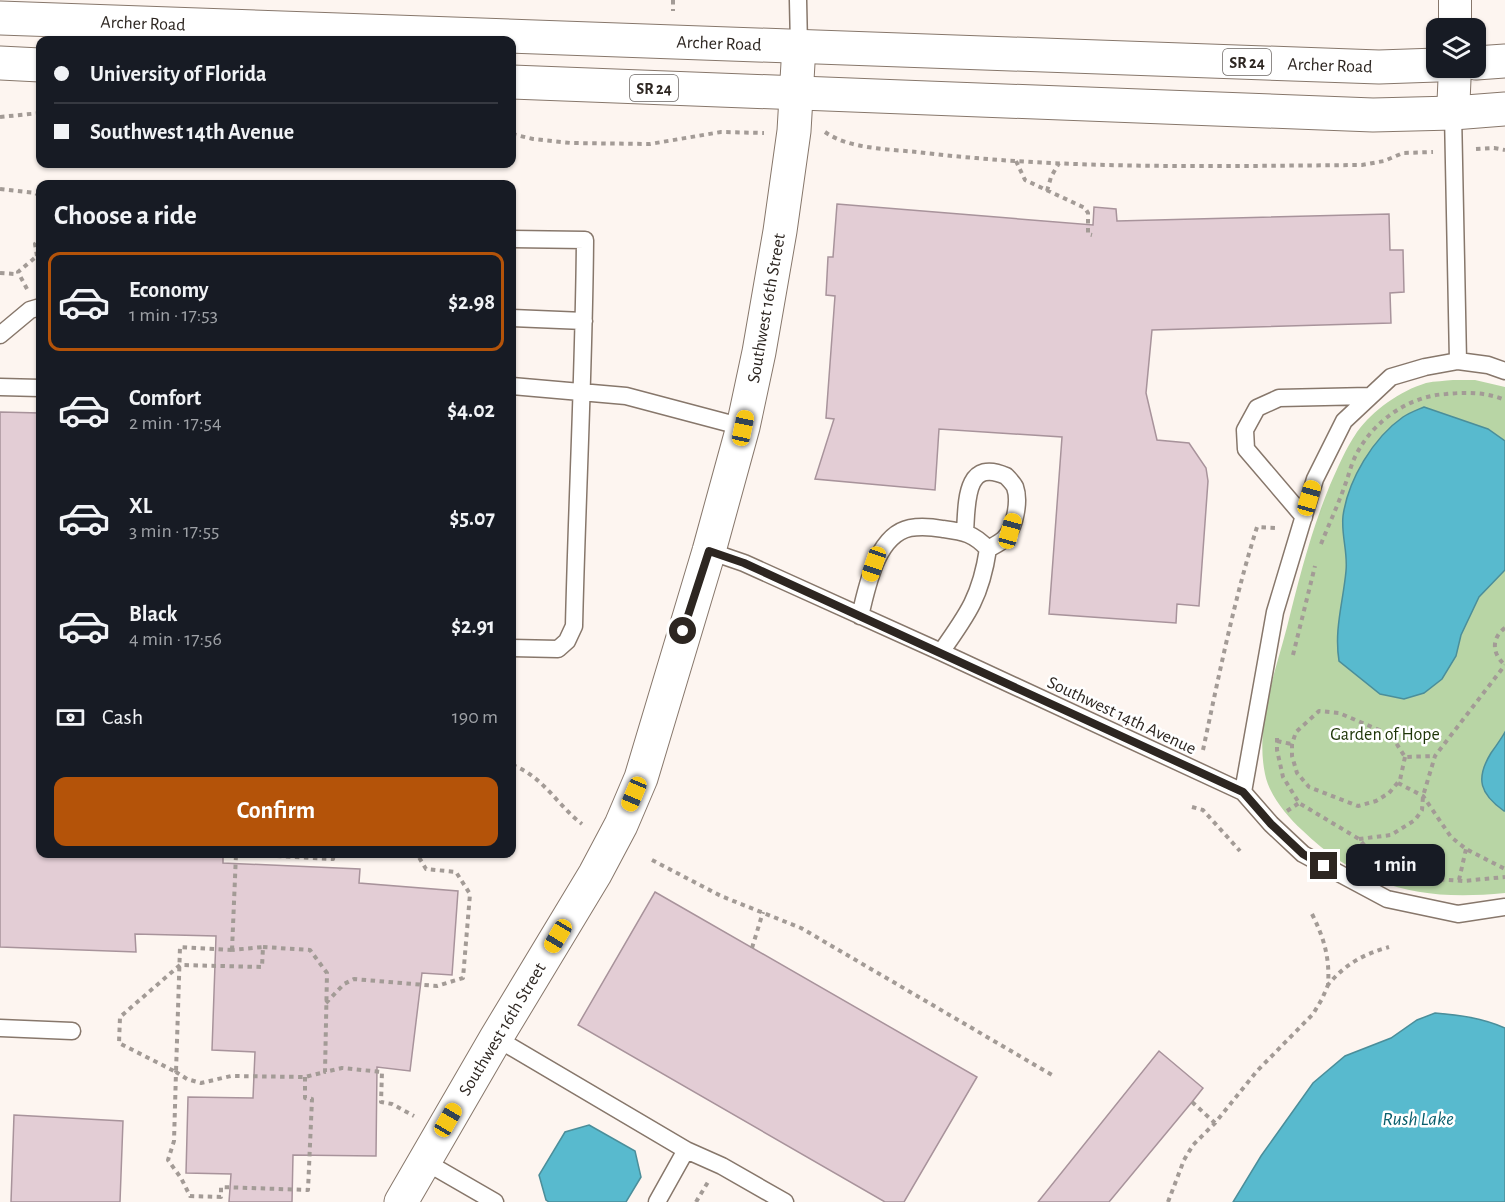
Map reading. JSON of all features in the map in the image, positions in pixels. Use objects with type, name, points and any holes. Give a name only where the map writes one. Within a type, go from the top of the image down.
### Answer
[{"type":"main road","name":"Archer Road","points":[[0,18],[514,36]]},
{"type":"main road","name":"Archer Road","points":[[516,36],[1379,67],[1426,65]]},
{"type":"main road","name":"Southwest 16th Street","points":[[401,1202],[595,874],[621,825],[640,778],[709,551],[743,428],[780,231],[794,131],[799,46]]},
{"type":"main road","points":[[1486,63],[1505,62]]},
{"type":"main road","points":[[0,63],[36,65]]},
{"type":"main road","name":"SR 24","points":[[516,82],[1373,115],[1505,109]]},
{"type":"street","points":[[1455,0],[1455,18]]},
{"type":"street","points":[[1454,113],[1455,78]]},
{"type":"lane","points":[[798,0],[799,46]]},
{"type":"lane","points":[[1454,113],[1458,361]]},
{"type":"lane","points":[[516,239],[585,240],[574,626],[567,641],[558,649],[516,648]]},
{"type":"lane","points":[[0,335],[30,310],[35,301]]},
{"type":"lane","points":[[516,318],[584,321]]},
{"type":"lane","points":[[1243,792],[1275,612],[1315,479],[1344,421],[1391,377],[1425,367],[1458,361],[1488,365],[1505,371]]},
{"type":"lane","points":[[516,386],[626,396],[743,428]]},
{"type":"lane","points":[[0,387],[36,388]]},
{"type":"lane","points":[[1304,517],[1246,449],[1245,430],[1257,408],[1279,398],[1369,396]]},
{"type":"lane","points":[[941,652],[975,602],[988,549],[1004,539],[1010,531],[1017,498],[1015,489],[1006,476],[988,471],[979,474],[974,479],[968,495],[965,532]]},
{"type":"lane","points":[[860,616],[874,564],[883,548],[895,536],[908,528],[926,526],[965,532],[977,538],[988,549]]},
{"type":"lane","name":"Southwest 14th Avenue","points":[[709,551],[744,563],[1243,792],[1271,824],[1303,854],[1387,899],[1458,914],[1505,907]]},
{"type":"lane","points":[[0,1028],[72,1031]]},
{"type":"lane","points":[[496,1038],[686,1150],[722,1166],[785,1202]]},
{"type":"lane","points":[[657,1202],[686,1150]]},
{"type":"lane","points":[[424,1161],[495,1202]]},
{"type":"path","points":[[673,0],[673,11]]},
{"type":"path","points":[[0,117],[36,113]]},
{"type":"path","points":[[822,129],[833,137],[884,148],[957,157],[1059,163],[1214,166],[1362,165],[1384,161],[1403,153],[1453,151]]},
{"type":"path","points":[[516,135],[571,143],[650,144],[721,132],[752,133]]},
{"type":"path","points":[[1494,148],[1505,150]]},
{"type":"path","points":[[1016,161],[1025,180],[1085,208],[1088,213],[1088,234],[1092,234]]},
{"type":"path","points":[[1047,191],[1051,177],[1059,163]]},
{"type":"path","points":[[0,189],[36,194]]},
{"type":"path","points":[[0,273],[15,274],[36,258]]},
{"type":"path","points":[[18,272],[35,301]]},
{"type":"path","points":[[1319,550],[1355,455],[1369,434],[1386,417],[1415,400],[1441,394],[1464,392],[1495,396],[1505,400]]},
{"type":"path","points":[[1202,757],[1228,629],[1257,527],[1284,529]]},
{"type":"path","points":[[1292,659],[1317,558]]},
{"type":"path","points":[[1359,839],[1391,835],[1415,820],[1422,810],[1423,796],[1435,756],[1505,665],[1497,656],[1495,646],[1497,636],[1505,628]]},
{"type":"path","points":[[1319,711],[1339,712],[1391,735],[1405,757],[1398,783],[1389,793],[1376,801],[1358,806],[1309,786],[1297,773],[1292,756],[1292,744],[1296,732],[1319,711]]},
{"type":"path","points":[[1278,732],[1277,741],[1283,777],[1299,803],[1359,839],[1375,858],[1422,878],[1459,880],[1505,877]]},
{"type":"path","points":[[1277,741],[1292,744]]},
{"type":"path","points":[[1405,757],[1435,756]]},
{"type":"path","points":[[516,767],[538,780],[567,812],[582,824]]},
{"type":"path","points":[[1398,783],[1423,796],[1450,837],[1466,849],[1505,869]]},
{"type":"path","points":[[1192,807],[1203,810],[1240,851]]},
{"type":"path","points":[[1459,880],[1466,849]]},
{"type":"path","points":[[232,950],[236,858]]},
{"type":"path","points":[[315,858],[333,858]]},
{"type":"path","points":[[327,1003],[344,984],[354,979],[436,986],[463,978],[470,894],[456,872],[426,869],[419,858]]},
{"type":"path","points":[[652,860],[720,896],[763,912],[815,936],[1052,1075]]},
{"type":"path","points":[[752,948],[763,912]]},
{"type":"path","points":[[1312,914],[1327,947],[1328,985]]},
{"type":"path","points":[[305,1077],[305,1098],[312,1099],[309,1190],[221,1187],[221,1197],[190,1196],[168,1160],[174,1140],[180,946],[232,950],[263,947],[310,950],[327,973],[326,1072]]},
{"type":"path","points":[[263,947],[262,967],[180,964],[120,1017],[119,1043],[187,1079],[201,1083],[231,1076],[305,1077],[342,1068],[382,1072],[381,1102],[392,1104],[414,1116]]},
{"type":"path","points":[[1168,1202],[1184,1160],[1193,1145],[1215,1123],[1257,1071],[1313,1014],[1328,985],[1339,971],[1369,953],[1389,947]]},
{"type":"path","points":[[1191,1102],[1215,1123]]},
{"type":"path","points":[[696,1202],[710,1179]]},
{"type":"green space","name":"Garden of Hope","points":[[1475,380],[1505,387],[1505,893],[1447,895],[1420,892],[1395,887],[1348,866],[1325,850],[1285,812],[1267,782],[1263,756],[1264,719],[1301,573],[1323,502],[1346,451],[1363,424],[1388,402],[1426,383]]},
{"type":"water","points":[[1424,407],[1488,429],[1505,441],[1505,570],[1479,597],[1461,635],[1456,656],[1442,679],[1424,693],[1404,699],[1380,694],[1339,661],[1338,627],[1346,564],[1343,516],[1350,488],[1372,448],[1403,417]]},
{"type":"water","points":[[1505,732],[1504,811],[1485,792],[1482,778],[1486,762]]},
{"type":"water","name":"Rush Lake","points":[[1435,1013],[1471,1018],[1505,1028],[1505,1202],[1233,1202],[1261,1156],[1313,1083],[1345,1056],[1391,1038],[1417,1020]]},
{"type":"water","points":[[589,1125],[635,1151],[641,1177],[626,1202],[549,1202],[546,1200],[539,1175],[565,1132]]},
{"type":"building","points":[[837,204],[1093,225],[1094,207],[1116,209],[1117,221],[1389,214],[1390,250],[1403,250],[1404,292],[1390,293],[1391,323],[1152,330],[1146,393],[1157,440],[1189,443],[1206,468],[1208,481],[1199,606],[1177,604],[1176,623],[1049,614],[1062,437],[939,429],[935,490],[815,479],[834,419],[826,418],[835,296],[826,295],[828,257],[833,257]]},
{"type":"building","points":[[0,412],[36,413],[36,858],[223,858],[223,863],[360,869],[359,883],[458,891],[452,975],[422,973],[410,1071],[377,1067],[376,1156],[293,1155],[292,1202],[229,1202],[231,1174],[186,1173],[188,1097],[253,1098],[255,1052],[212,1050],[216,936],[135,934],[136,952],[0,947]]},
{"type":"building","points":[[655,892],[977,1077],[904,1202],[885,1202],[578,1025]]},
{"type":"building","points":[[1159,1051],[1203,1088],[1192,1102],[1109,1202],[1038,1202]]},
{"type":"building","points":[[14,1115],[123,1121],[120,1202],[11,1202]]},
{"type":"route","points":[[683,631],[709,551],[744,563],[1243,792],[1271,824],[1303,854],[1324,866]]}]
